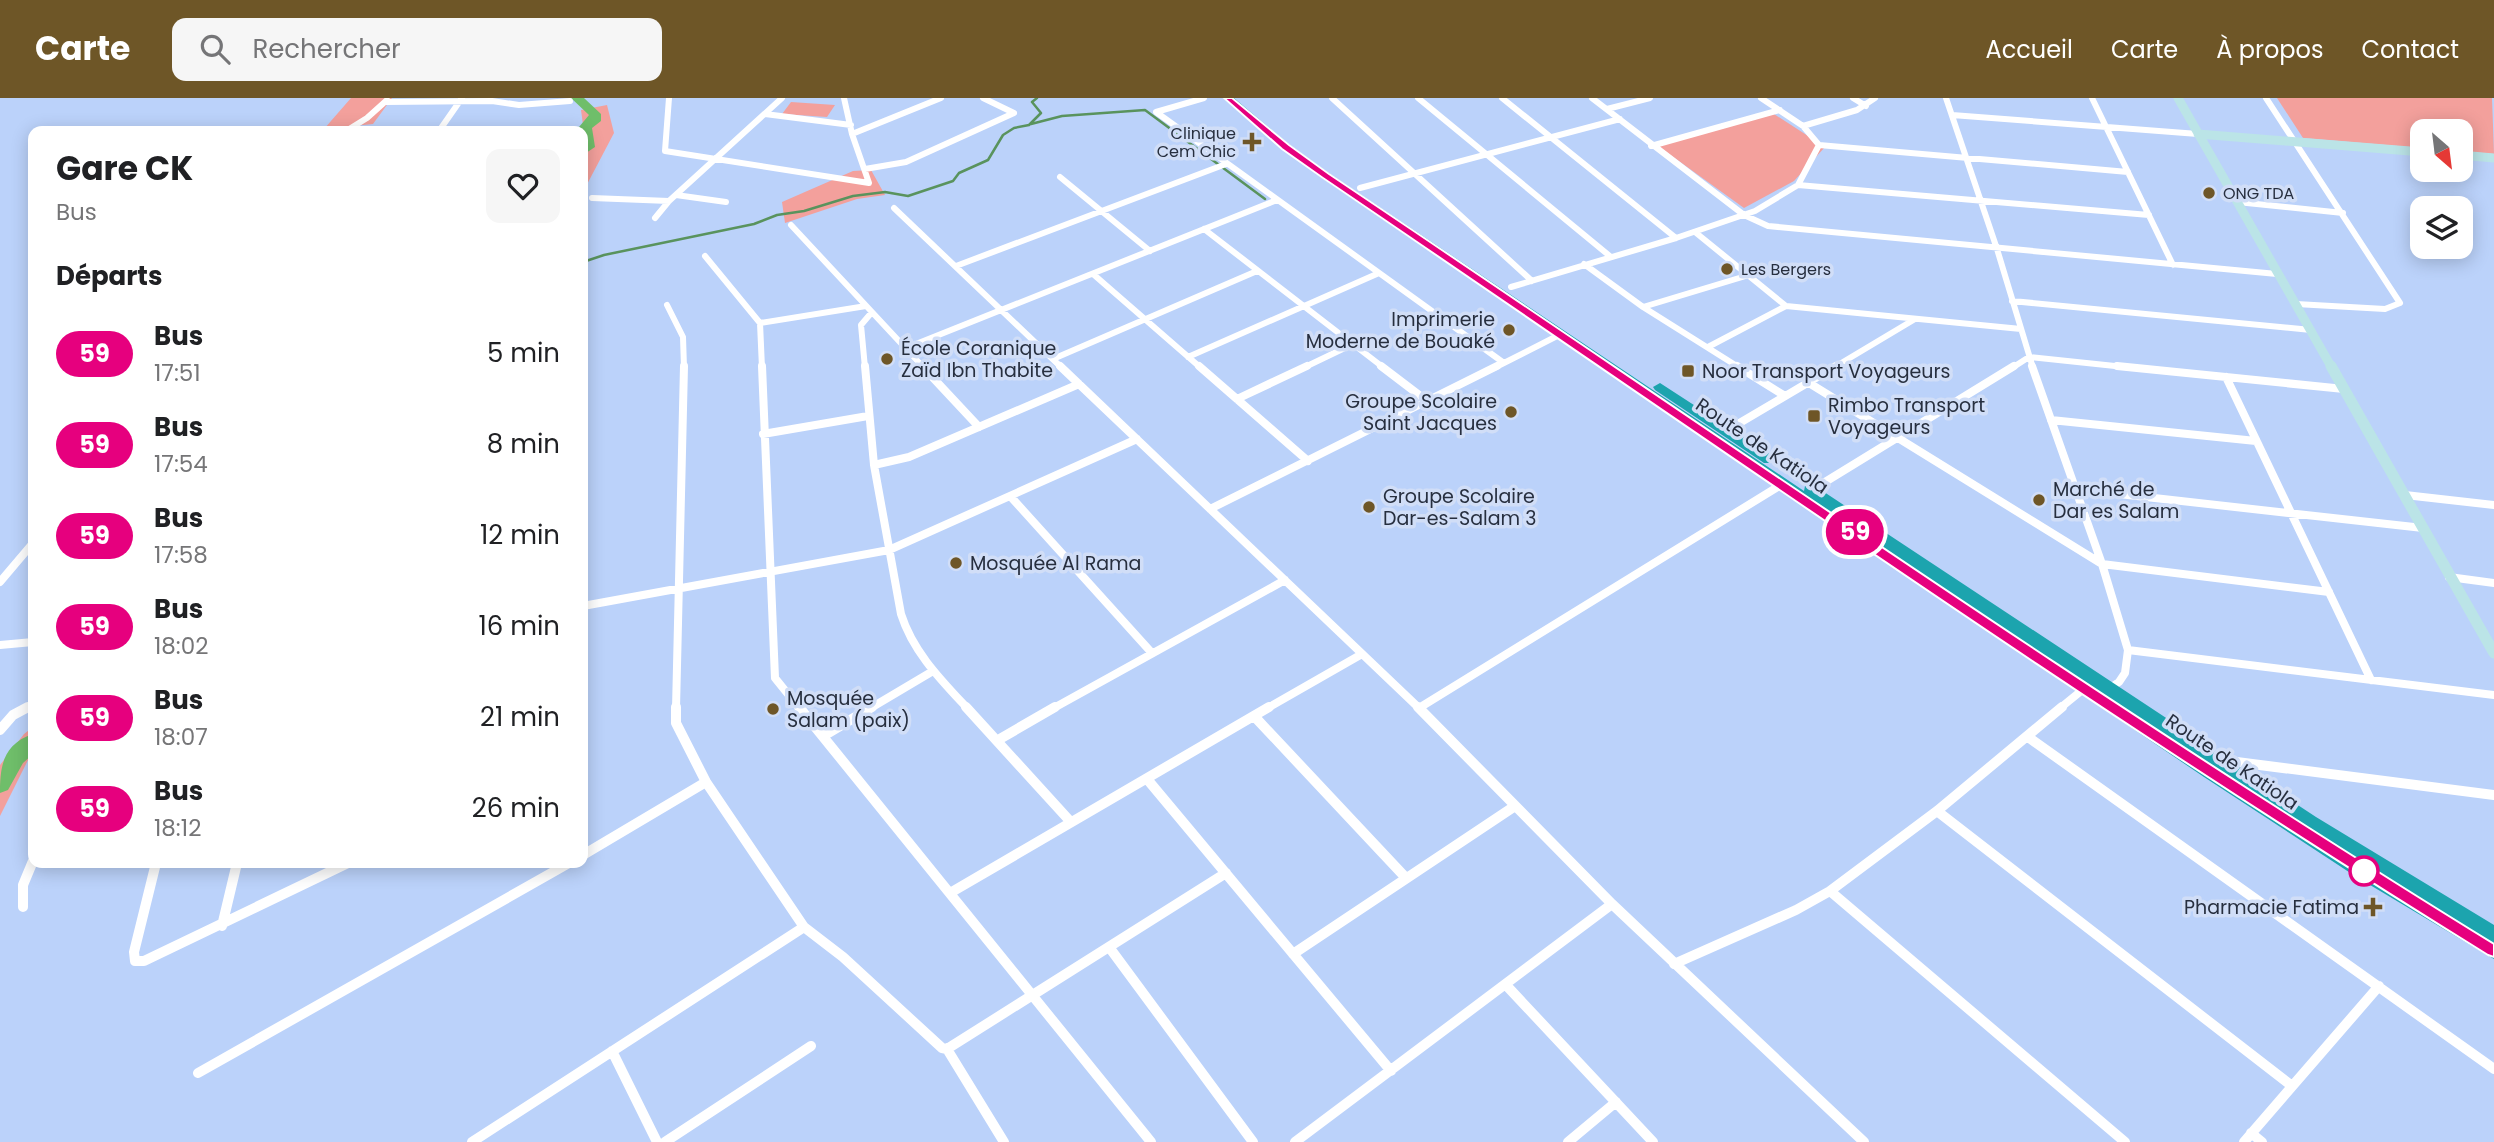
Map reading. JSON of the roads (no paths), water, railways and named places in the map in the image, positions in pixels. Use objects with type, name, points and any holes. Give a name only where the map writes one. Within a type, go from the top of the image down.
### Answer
[{"type":"highway","name":"Route de Katiola","points":[[1228,98],[1310,165],[1561,334],[2303,833],[2494,950]]},
{"type":"highway","name":"Route de Katiola","points":[[1243,98],[1312,156],[2217,760],[2371,861],[2494,935]]},
{"type":"street","points":[[669,98],[665,150],[869,183],[852,134],[844,98]]},
{"type":"street","points":[[655,218],[669,201],[782,98]]},
{"type":"street","points":[[852,134],[941,98]]},
{"type":"street","points":[[865,169],[905,162],[1014,114],[984,98]]},
{"type":"street","points":[[1204,98],[1156,112],[1504,363]]},
{"type":"street","points":[[1332,98],[1532,281]]},
{"type":"street","points":[[1418,98],[1611,257]]},
{"type":"street","points":[[1502,98],[1676,238]]},
{"type":"street","points":[[1592,98],[1744,215],[1777,228],[2277,274]]},
{"type":"street","points":[[1607,109],[1650,98]]},
{"type":"street","points":[[1762,98],[1803,125],[1819,145],[2128,172]]},
{"type":"street","points":[[1853,98],[1866,106]]},
{"type":"street","points":[[1803,125],[1866,106],[1875,98]]},
{"type":"street","points":[[1946,98],[1997,249],[2029,357],[2102,564],[2128,650],[2125,673],[2119,682],[2110,688]]},
{"type":"street","points":[[2092,98],[2173,265]]},
{"type":"street","points":[[2178,98],[2494,653]]},
{"type":"street","points":[[2266,98],[2400,303],[2385,309],[2296,304]]},
{"type":"street","points":[[354,126],[386,100],[461,100],[519,105],[570,102]]},
{"type":"street","points":[[443,126],[461,100]]},
{"type":"street","points":[[1651,146],[1780,110]]},
{"type":"street","points":[[765,114],[851,125]]},
{"type":"street","points":[[1952,115],[2410,151]]},
{"type":"street","points":[[1360,188],[1620,119]]},
{"type":"street","points":[[1511,287],[1744,215],[1798,185],[1819,145]]},
{"type":"street","points":[[2473,156],[2494,158]]},
{"type":"street","points":[[956,266],[1226,164]]},
{"type":"street","points":[[1060,177],[1150,251]]},
{"type":"street","points":[[1798,185],[2149,215]]},
{"type":"street","points":[[676,195],[726,202]]},
{"type":"street","points":[[592,198],[669,201]]},
{"type":"street","points":[[906,348],[1277,200]]},
{"type":"street","points":[[2237,202],[2343,213]]},
{"type":"street","points":[[894,208],[1419,708],[1612,904],[1864,1142]]},
{"type":"street","points":[[791,225],[979,427]]},
{"type":"street","points":[[1205,229],[1427,401]]},
{"type":"street","points":[[1695,232],[1786,306]]},
{"type":"street","points":[[705,256],[760,323],[774,673],[1152,1142]]},
{"type":"street","points":[[1584,264],[1643,307],[1785,396]]},
{"type":"street","points":[[1053,359],[1142,318],[1257,271]]},
{"type":"street","points":[[1188,357],[1379,273]]},
{"type":"street","points":[[1093,274],[1308,461]]},
{"type":"street","points":[[1643,307],[1749,275]]},
{"type":"street","points":[[2012,301],[2311,330]]},
{"type":"street","points":[[667,305],[683,337],[684,351],[674,718],[706,782],[804,927],[843,957],[942,1048],[947,1049],[1004,1142]]},
{"type":"street","points":[[1708,347],[1786,306],[2021,330]]},
{"type":"street","points":[[760,323],[869,309]]},
{"type":"street","points":[[869,309],[861,326],[868,416],[888,550],[908,636],[933,671],[1069,820]]},
{"type":"street","points":[[1726,431],[1915,319]]},
{"type":"street","points":[[1210,509],[1561,334]]},
{"type":"street","points":[[1237,399],[1353,344]]},
{"type":"street","points":[[1812,490],[2029,357],[2344,389]]},
{"type":"street","points":[[2225,377],[2371,680]]},
{"type":"street","points":[[1809,383],[2102,564],[2329,592]]},
{"type":"street","points":[[874,465],[909,457],[1079,384]]},
{"type":"street","points":[[763,433],[868,416]]},
{"type":"street","points":[[2051,420],[2256,441]]},
{"type":"street","points":[[588,605],[888,550],[1137,439]]},
{"type":"street","points":[[1419,708],[1784,483]]},
{"type":"street","points":[[2074,489],[2423,528]]},
{"type":"street","points":[[2405,495],[2494,505]]},
{"type":"street","points":[[1011,497],[1152,652]]},
{"type":"street","points":[[0,582],[28,549]]},
{"type":"street","points":[[2449,577],[2494,583]]},
{"type":"street","points":[[998,740],[1284,580]]},
{"type":"street","points":[[0,645],[28,642]]},
{"type":"street","points":[[2128,650],[2494,695]]},
{"type":"street","points":[[950,892],[1069,820],[1147,779],[1362,654]]},
{"type":"street","points":[[825,735],[933,671]]},
{"type":"street","points":[[1674,964],[1797,910],[1830,891],[1937,811],[2086,687]]},
{"type":"street","points":[[0,730],[13,715],[28,708]]},
{"type":"street","points":[[1254,716],[1406,878]]},
{"type":"street","points":[[2028,737],[2494,1069]]},
{"type":"street","points":[[2217,760],[2494,794]]},
{"type":"street","points":[[1147,779],[1391,1071]]},
{"type":"street","points":[[588,852],[706,782]]},
{"type":"street","points":[[1293,954],[1515,806]]},
{"type":"street","points":[[1937,811],[2292,1086]]},
{"type":"street","points":[[23,907],[23,885],[30,868]]},
{"type":"street","points":[[155,868],[134,952],[135,961],[144,961],[222,926],[338,868]]},
{"type":"street","points":[[222,926],[236,868]]},
{"type":"street","points":[[198,1073],[560,868]]},
{"type":"street","points":[[947,1049],[1226,873]]},
{"type":"street","points":[[1830,891],[2125,1142]]},
{"type":"street","points":[[1295,1142],[1612,904]]},
{"type":"street","points":[[472,1142],[804,927]]},
{"type":"street","points":[[1109,947],[1253,1142]]},
{"type":"street","points":[[1506,985],[1653,1142]]},
{"type":"street","points":[[2262,1142],[2247,1138],[2379,986]]},
{"type":"street","points":[[665,1142],[811,1046]]},
{"type":"street","points":[[612,1051],[657,1142]]},
{"type":"street","points":[[1569,1142],[1616,1102]]},
{"type":"waterway","points":[[577,98],[595,114],[596,118],[586,126]]},
{"type":"waterway","points":[[588,260],[754,224],[777,215],[804,211],[853,196],[885,192],[908,196],[953,181],[959,173],[988,160],[1003,135],[1014,128],[1029,125],[1041,113],[1032,102],[1037,98]]},
{"type":"waterway","points":[[1031,124],[1062,116],[1145,110],[1265,199]]},
{"type":"waterway","points":[[0,784],[16,757],[28,746]]},
{"type":"place","name":"Clinique Cem Chic","points":[[1252,142]]},
{"type":"place","name":"ONG TDA","points":[[2209,193]]},
{"type":"place","name":"Les Bergers","points":[[1727,269]]},
{"type":"place","name":"Imprimerie Moderne de Bouaké","points":[[1509,330]]},
{"type":"place","name":"École Coranique Zaïd Ibn Thabite","points":[[887,359]]},
{"type":"place","name":"Noor Transport Voyageurs","points":[[1688,371]]},
{"type":"place","name":"Groupe Scolaire Saint Jacques","points":[[1511,412]]},
{"type":"place","name":"Rimbo Transport Voyageurs","points":[[1814,416]]},
{"type":"place","name":"Marché de Dar es Salam","points":[[2039,500]]},
{"type":"place","name":"Groupe Scolaire Dar-es-Salam 3","points":[[1369,507]]},
{"type":"place","name":"Mosquée Al Rama","points":[[956,563]]},
{"type":"place","name":"Mosquée Salam (paix)","points":[[773,709]]},
{"type":"place","name":"Pharmacie Fatima","points":[[2373,907]]}]
